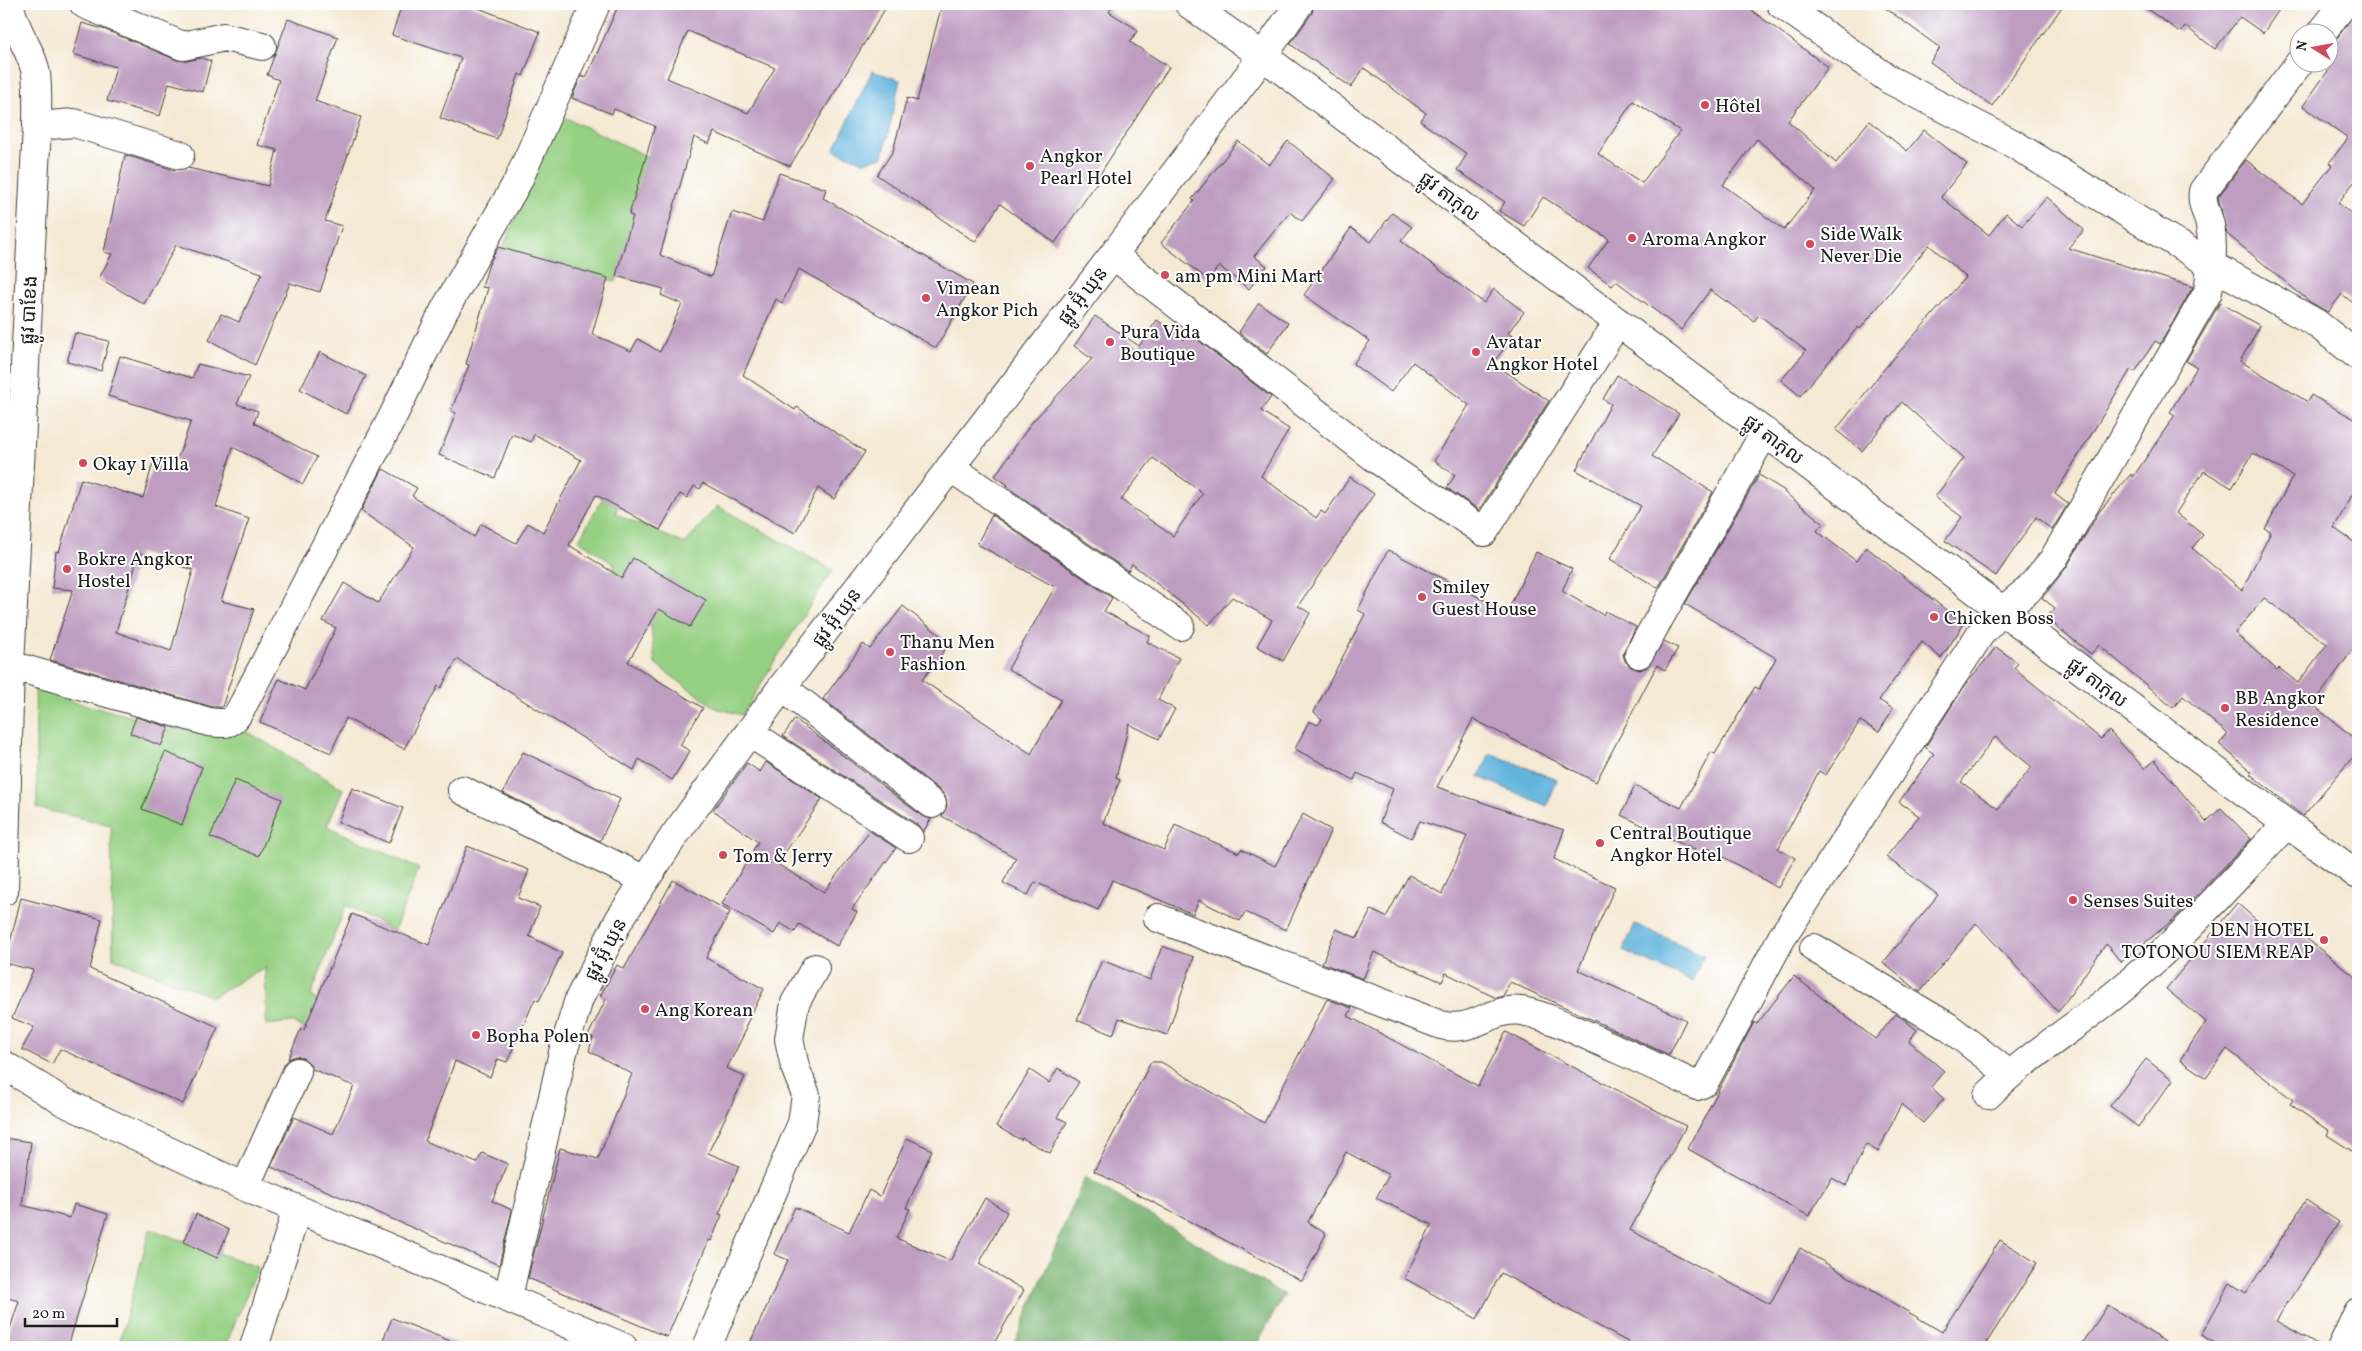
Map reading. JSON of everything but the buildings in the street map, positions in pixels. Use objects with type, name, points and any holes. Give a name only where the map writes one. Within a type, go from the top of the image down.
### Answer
[{"type":"street","points":[[84,4],[183,46],[224,37],[262,46]]},
{"type":"street","points":[[10,665],[209,722],[226,724],[232,721],[246,702],[392,418],[444,311],[518,181],[596,4]]},
{"type":"street","name":"ផ្លូវ តាភុល","points":[[1189,4],[1263,56],[2286,824],[2358,875]]},
{"type":"street","name":"ផ្លូវ អ៊ុំ ឃុន","points":[[508,1297],[563,1052],[579,999],[619,920],[674,836],[782,688],[1113,255],[1263,56],[1299,4]]},
{"type":"street","points":[[1781,4],[1890,80],[2012,144],[2212,258],[2316,323],[2358,356]]},
{"type":"street","points":[[2330,22],[2344,4]]},
{"type":"street","name":"ផ្លូវ បាខែង","points":[[4,892],[10,665],[37,126],[36,74],[28,49],[8,13]]},
{"type":"street","points":[[1158,918],[1453,1028],[1466,1027],[1512,1010],[1523,1011],[1572,1028],[1697,1086],[1704,1083],[1742,1009],[1782,939],[1981,633],[2002,610],[2028,590],[2053,560],[2208,292],[2212,258],[2210,224],[2202,201],[2203,191],[2292,72]]},
{"type":"street","points":[[37,126],[74,123],[180,155]]},
{"type":"street","points":[[1113,255],[1375,458],[1484,532],[1618,322]]},
{"type":"street","points":[[1638,654],[1765,432]]},
{"type":"street","points":[[950,467],[1180,626]]},
{"type":"street","points":[[782,688],[932,804]]},
{"type":"street","points":[[750,733],[909,838]]},
{"type":"street","points":[[462,790],[645,880]]},
{"type":"street","points":[[1988,1095],[2009,1074],[2052,1044],[2130,982],[2172,943],[2286,824]]},
{"type":"street","points":[[1814,948],[1947,1026],[2009,1074]]},
{"type":"street","points":[[707,1347],[802,1123],[806,1095],[795,1067],[788,1039],[795,1003],[815,968]]},
{"type":"street","points":[[4,1065],[64,1102],[245,1187],[623,1347]]},
{"type":"street","points":[[245,1187],[297,1072]]},
{"type":"street","points":[[254,1347],[297,1209]]},
{"type":"street","points":[[2342,1347],[2358,1312]]},
{"type":"green space","points":[[560,115],[651,158],[616,281],[498,259]]},
{"type":"green space","points":[[608,488],[619,493],[616,514],[685,544],[717,506],[833,570],[742,715],[716,708],[655,664],[650,619],[606,591],[615,565],[579,540]]},
{"type":"green space","points":[[35,686],[70,701],[177,728],[250,733],[343,789],[327,826],[419,869],[394,931],[346,905],[311,995],[321,1003],[316,1035],[292,1022],[266,1025],[265,967],[212,997],[113,958],[111,825],[37,808]]},
{"type":"green space","points":[[1085,1177],[1284,1295],[1255,1347],[1013,1347]]},
{"type":"green space","points":[[150,1229],[258,1267],[225,1347],[118,1347]]},
{"type":"water","points":[[872,71],[900,80],[883,157],[863,162],[834,150]]},
{"type":"water","points":[[1490,753],[1557,780],[1547,806],[1479,777]]},
{"type":"water","points":[[1635,924],[1704,955],[1692,982],[1623,950]]},
{"type":"place","name":"Hôtel","points":[[1705,105]]},
{"type":"place","name":"Angkor Pearl Hotel","points":[[1030,166]]},
{"type":"place","name":"Aroma Angkor","points":[[1632,238]]},
{"type":"place","name":"Side Walk Never Die","points":[[1810,244]]},
{"type":"place","name":"am pm Mini Mart","points":[[1165,275]]},
{"type":"place","name":"Vimean Angkor Pich","points":[[926,298]]},
{"type":"place","name":"Pura Vida Boutique","points":[[1110,342]]},
{"type":"place","name":"Avatar Angkor Hotel","points":[[1476,352]]},
{"type":"place","name":"Okay 1 Villa","points":[[83,463]]},
{"type":"place","name":"Bokre Angkor Hostel","points":[[67,569]]},
{"type":"place","name":"Smiley Guest House","points":[[1422,597]]},
{"type":"place","name":"Chicken Boss","points":[[1934,617]]},
{"type":"place","name":"Thanu Men Fashion","points":[[890,652]]},
{"type":"place","name":"BB Angkor Residence","points":[[2225,708]]},
{"type":"place","name":"Central Boutique Angkor Hotel","points":[[1600,843]]},
{"type":"place","name":"Tom & Jerry","points":[[723,855]]},
{"type":"place","name":"Senses Suites","points":[[2073,900]]},
{"type":"place","name":"DEN HOTEL TOTONOU SIEM REAP","points":[[2324,940]]},
{"type":"place","name":"Ang Korean","points":[[645,1009]]},
{"type":"place","name":"Bopha Polen","points":[[476,1035]]}]
